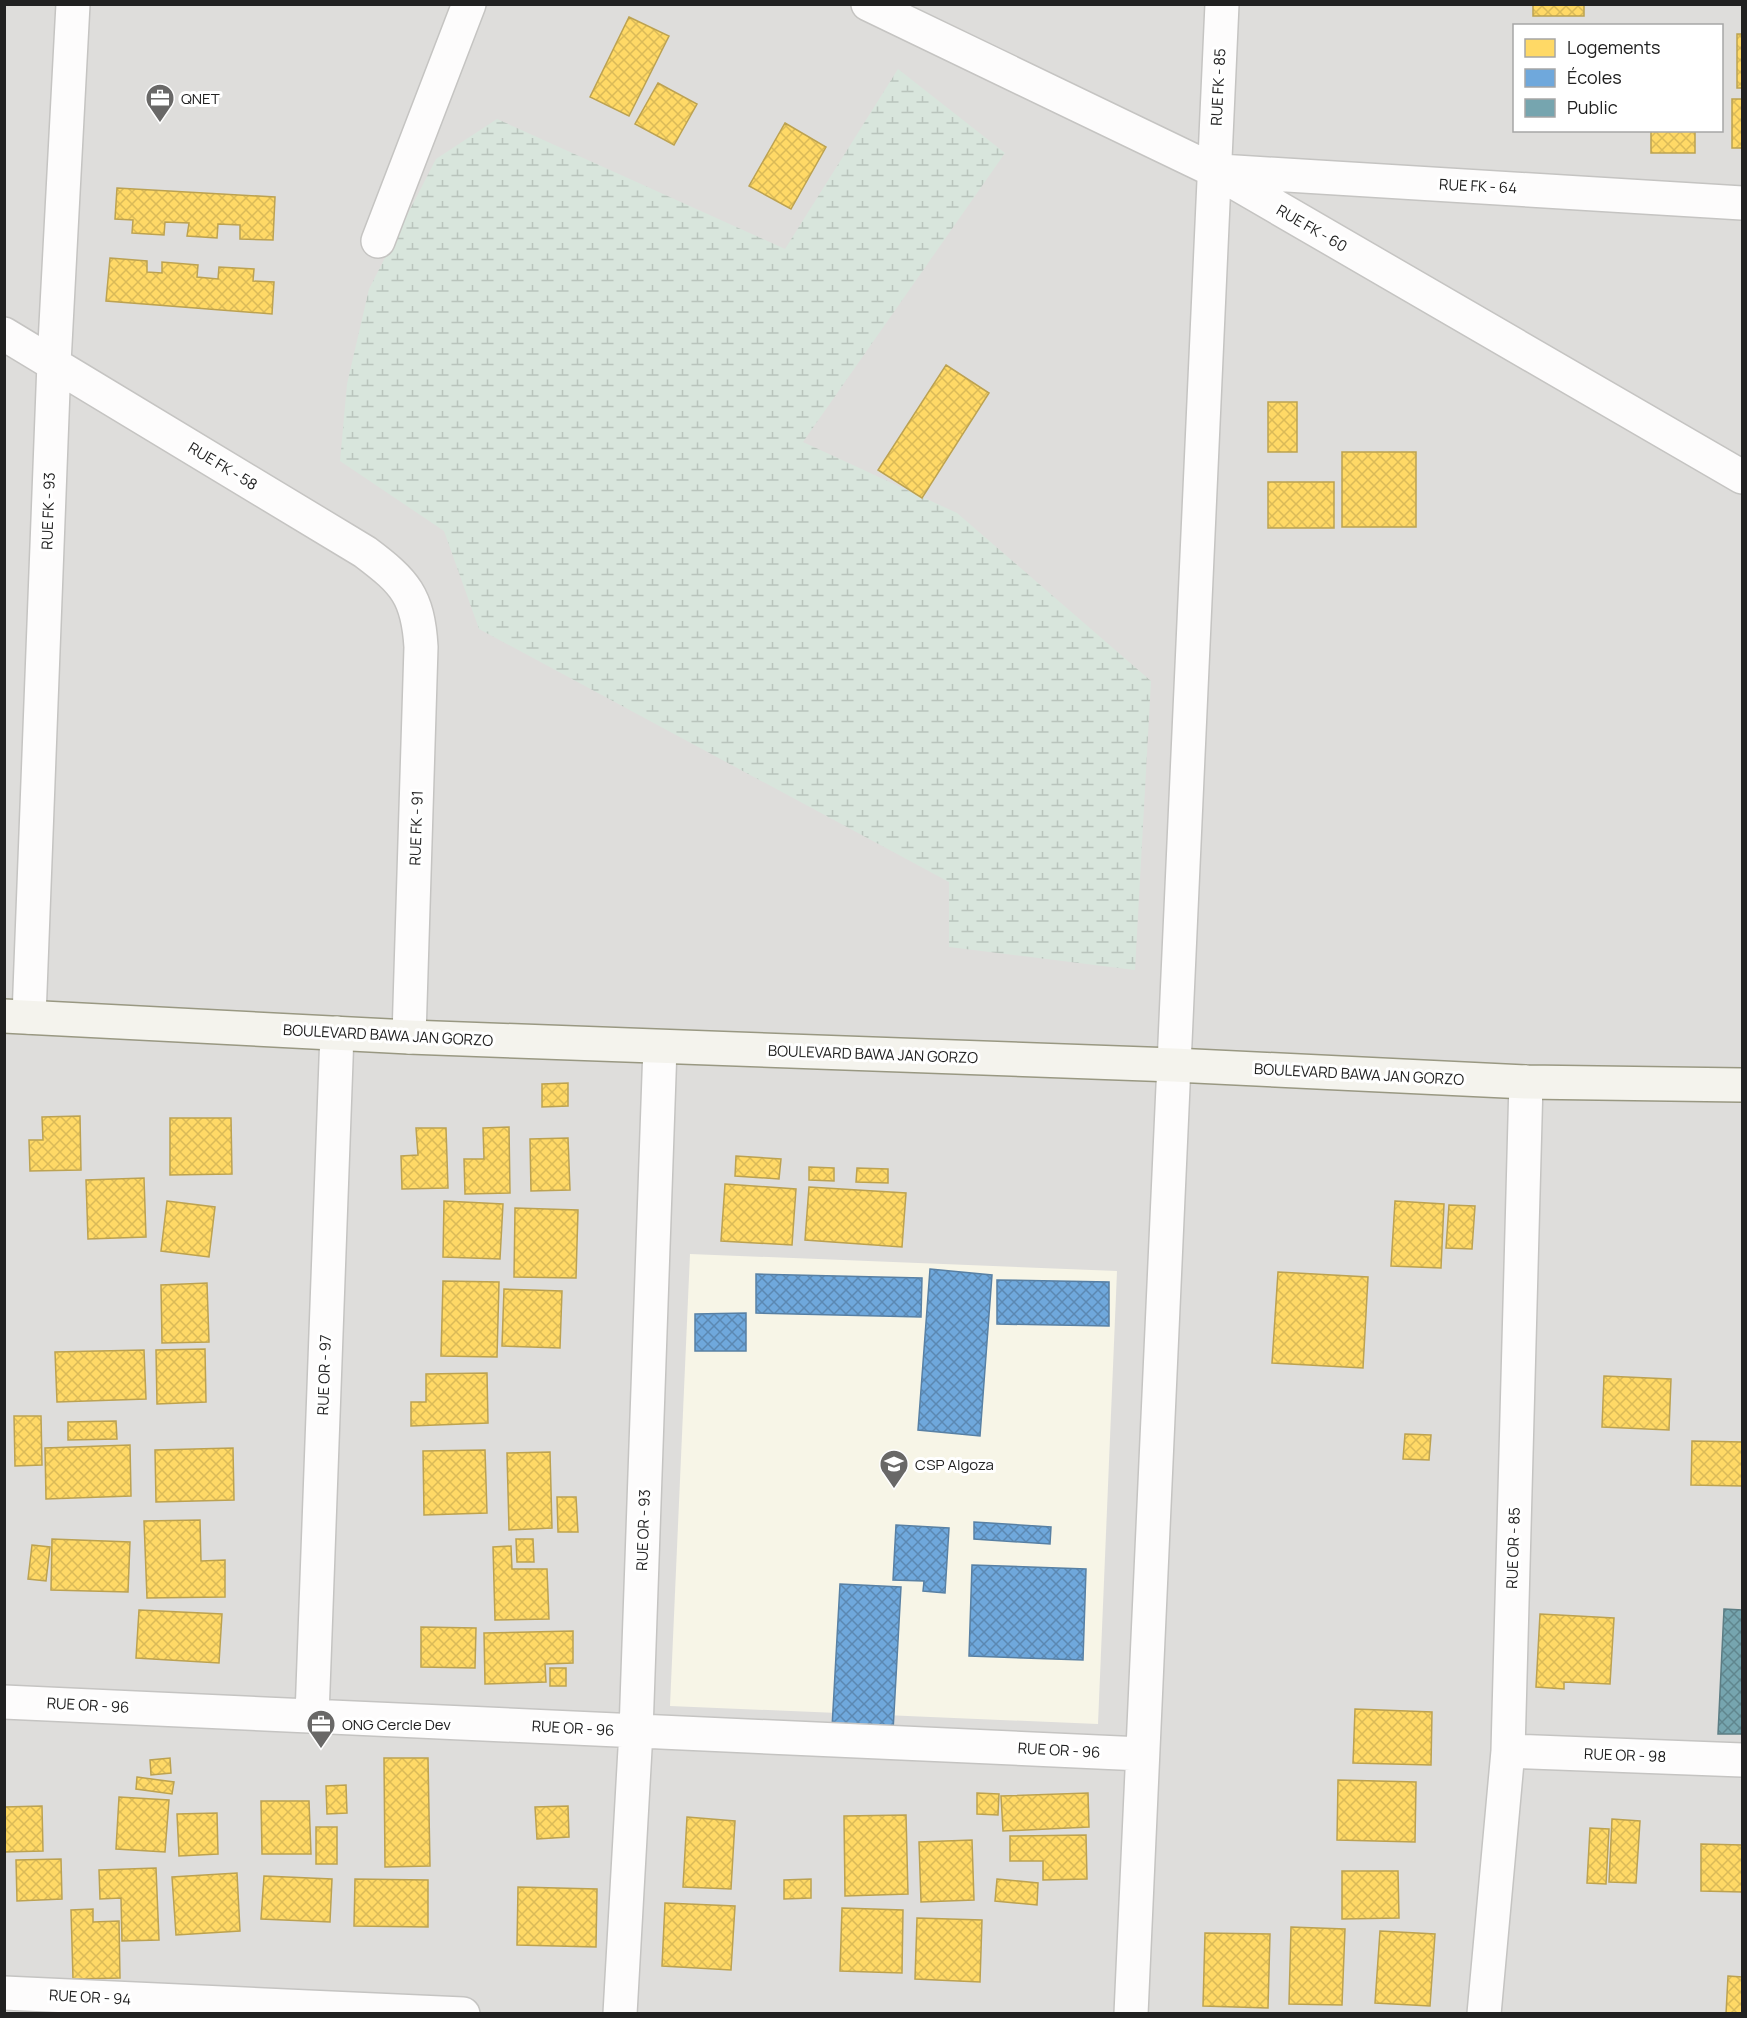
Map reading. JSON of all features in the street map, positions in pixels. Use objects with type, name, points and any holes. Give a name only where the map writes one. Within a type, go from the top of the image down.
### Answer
[{"type":"main road","name":"BOULEVARD BAWA JAN GORZO","points":[[17,1017],[660,1047],[1174,1065],[1526,1082],[1743,1085]]},
{"type":"street","name":"RUE FK - 93","points":[[17,1017],[73,4]]},
{"type":"street","points":[[378,241],[469,4]]},
{"type":"street","name":"RUE FK - 60","points":[[868,4],[1213,170],[1743,477]]},
{"type":"street","name":"RUE FK - 85","points":[[1131,2013],[1222,4]]},
{"type":"street","name":"RUE FK - 64","points":[[1213,170],[1743,203]]},
{"type":"street","name":"RUE FK - 58","points":[[4,334],[365,552],[392,572],[409,592],[420,620]]},
{"type":"street","name":"RUE FK - 91","points":[[409,1036],[421,659],[420,620]]},
{"type":"street","name":"RUE OR - 97","points":[[312,1716],[337,1033]]},
{"type":"street","name":"RUE OR - 93","points":[[620,2013],[636,1731],[660,1047]]},
{"type":"street","name":"RUE OR - 85","points":[[1484,2013],[1508,1751],[1526,1082]]},
{"type":"street","name":"RUE OR - 96","points":[[4,1701],[1142,1754]]},
{"type":"street","name":"RUE OR - 98","points":[[1508,1751],[1743,1760]]},
{"type":"street","name":"RUE OR - 94","points":[[4,1993],[284,2010],[463,2013]]},
{"type":"shaded area","points":[[5,5],[1742,5],[1742,2013],[5,2013]]},
{"type":"shaded area","name":"CSP Algoza","points":[[690,1254],[1117,1271],[1098,1724],[670,1706]]},
{"type":"green space","points":[[898,69],[1005,153],[803,442],[957,513],[1151,681],[1135,970],[949,947],[949,882],[479,629],[444,531],[340,461],[347,384],[369,289],[436,159],[497,119],[785,249]]},
{"type":"building: Logements","points":[[1533,4],[1584,4],[1584,16],[1533,16]]},
{"type":"building: Logements","points":[[629,17],[669,36],[629,116],[590,97]]},
{"type":"building: Logements","points":[[1737,34],[1742,34],[1742,88],[1737,88]]},
{"type":"building: Logements","points":[[658,83],[697,104],[674,145],[635,124]]},
{"type":"building: Logements","points":[[1732,99],[1742,99],[1742,148],[1732,148]]},
{"type":"building: Logements","points":[[785,123],[826,147],[791,209],[749,186]]},
{"type":"building: Logements","points":[[1651,132],[1695,132],[1695,153],[1651,153]]},
{"type":"building: Logements","points":[[117,188],[275,197],[273,240],[240,239],[240,225],[218,224],[217,238],[187,236],[189,223],[165,222],[164,235],[132,233],[133,220],[115,219]]},
{"type":"building: Logements","points":[[110,258],[147,261],[147,272],[162,273],[162,262],[198,265],[197,277],[218,279],[219,267],[254,269],[253,281],[274,282],[272,314],[106,301]]},
{"type":"building: Logements","points":[[946,365],[989,393],[922,498],[878,470]]},
{"type":"building: Logements","points":[[1268,402],[1297,402],[1297,452],[1268,452]]},
{"type":"building: Logements","points":[[1342,452],[1416,452],[1416,527],[1342,527]]},
{"type":"building: Logements","points":[[1268,482],[1334,482],[1334,528],[1268,528]]},
{"type":"building: Logements","points":[[568,1083],[568,1106],[542,1107],[542,1084]]},
{"type":"building: Logements","points":[[80,1116],[81,1170],[30,1171],[29,1140],[43,1140],[42,1117]]},
{"type":"building: Logements","points":[[170,1118],[231,1118],[232,1174],[170,1175]]},
{"type":"building: Logements","points":[[509,1127],[510,1193],[465,1194],[464,1159],[484,1159],[483,1128]]},
{"type":"building: Logements","points":[[416,1128],[446,1128],[448,1188],[402,1189],[401,1156],[418,1155]]},
{"type":"building: Logements","points":[[568,1138],[570,1190],[531,1191],[530,1139]]},
{"type":"building: Logements","points":[[736,1156],[781,1159],[779,1179],[735,1176]]},
{"type":"building: Logements","points":[[809,1167],[834,1168],[834,1181],[809,1180]]},
{"type":"building: Logements","points":[[857,1168],[888,1169],[888,1183],[856,1182]]},
{"type":"building: Logements","points":[[144,1178],[146,1237],[88,1239],[86,1180]]},
{"type":"building: Logements","points":[[725,1184],[796,1189],[792,1245],[721,1241]]},
{"type":"building: Logements","points":[[809,1187],[906,1193],[902,1247],[805,1240]]},
{"type":"building: Logements","points":[[167,1201],[215,1207],[209,1257],[161,1251]]},
{"type":"building: Logements","points":[[444,1201],[503,1204],[500,1259],[443,1257]]},
{"type":"building: Logements","points":[[1395,1201],[1444,1204],[1441,1268],[1391,1266]]},
{"type":"building: Logements","points":[[1449,1205],[1475,1206],[1472,1249],[1446,1248]]},
{"type":"building: Logements","points":[[515,1208],[578,1210],[576,1278],[514,1277]]},
{"type":"building: Logements","points":[[1278,1272],[1368,1277],[1363,1368],[1272,1363]]},
{"type":"building: Logements","points":[[443,1281],[499,1282],[497,1357],[441,1356]]},
{"type":"building: Logements","points":[[207,1283],[209,1342],[162,1343],[161,1285]]},
{"type":"building: Logements","points":[[504,1289],[562,1291],[560,1348],[502,1346]]},
{"type":"building: Logements","points":[[205,1349],[206,1402],[157,1404],[156,1350]]},
{"type":"building: Logements","points":[[144,1350],[146,1399],[57,1402],[55,1352]]},
{"type":"building: Logements","points":[[487,1373],[488,1423],[411,1426],[411,1402],[426,1402],[426,1374]]},
{"type":"building: Logements","points":[[1604,1376],[1671,1379],[1669,1430],[1602,1427]]},
{"type":"building: Logements","points":[[14,1416],[41,1416],[42,1465],[15,1466]]},
{"type":"building: Logements","points":[[116,1421],[117,1439],[68,1440],[68,1422]]},
{"type":"building: Logements","points":[[1405,1434],[1431,1435],[1429,1460],[1403,1459]]},
{"type":"building: Logements","points":[[1692,1441],[1742,1442],[1742,1486],[1691,1485]]},
{"type":"building: Logements","points":[[130,1445],[131,1496],[46,1499],[45,1448]]},
{"type":"building: Logements","points":[[233,1448],[234,1500],[156,1502],[155,1450]]},
{"type":"building: Logements","points":[[485,1450],[487,1513],[424,1515],[423,1451]]},
{"type":"building: Logements","points":[[550,1452],[552,1528],[509,1530],[507,1453]]},
{"type":"building: Logements","points":[[557,1497],[576,1497],[578,1532],[558,1532]]},
{"type":"building: Logements","points":[[200,1520],[201,1561],[225,1560],[225,1597],[147,1598],[144,1521]]},
{"type":"building: Logements","points":[[52,1539],[130,1542],[128,1592],[51,1590]]},
{"type":"building: Logements","points":[[516,1539],[533,1539],[534,1562],[517,1562]]},
{"type":"building: Logements","points":[[32,1545],[50,1547],[46,1581],[28,1579]]},
{"type":"building: Logements","points":[[511,1546],[512,1569],[547,1569],[549,1619],[495,1620],[493,1547]]},
{"type":"building: Logements","points":[[139,1610],[222,1614],[219,1663],[136,1658]]},
{"type":"building: Logements","points":[[1540,1614],[1614,1618],[1610,1684],[1564,1682],[1564,1689],[1536,1687]]},
{"type":"building: Logements","points":[[421,1627],[476,1628],[475,1668],[421,1667]]},
{"type":"building: Logements","points":[[573,1631],[573,1663],[545,1664],[546,1682],[485,1684],[484,1633]]},
{"type":"building: Logements","points":[[550,1668],[566,1668],[566,1686],[550,1686]]},
{"type":"building: Logements","points":[[1355,1709],[1432,1712],[1431,1765],[1353,1763]]},
{"type":"building: Logements","points":[[170,1758],[171,1773],[151,1775],[150,1760]]},
{"type":"building: Logements","points":[[384,1758],[428,1758],[430,1866],[385,1867]]},
{"type":"building: Logements","points":[[137,1777],[174,1782],[172,1794],[136,1789]]},
{"type":"building: Logements","points":[[1338,1780],[1416,1782],[1415,1842],[1337,1840]]},
{"type":"building: Logements","points":[[346,1785],[347,1813],[327,1814],[326,1786]]},
{"type":"building: Logements","points":[[977,1793],[999,1794],[998,1815],[977,1814]]},
{"type":"building: Logements","points":[[1088,1793],[1089,1827],[1003,1831],[1001,1796]]},
{"type":"building: Logements","points":[[119,1797],[169,1800],[165,1852],[116,1849]]},
{"type":"building: Logements","points":[[261,1801],[309,1801],[311,1854],[262,1854]]},
{"type":"building: Logements","points":[[42,1806],[43,1851],[4,1852],[4,1807]]},
{"type":"building: Logements","points":[[568,1806],[569,1837],[537,1839],[535,1807]]},
{"type":"building: Logements","points":[[217,1813],[218,1854],[179,1856],[177,1814]]},
{"type":"building: Logements","points":[[906,1815],[908,1894],[845,1896],[844,1816]]},
{"type":"building: Logements","points":[[687,1817],[735,1821],[731,1889],[683,1887]]},
{"type":"building: Logements","points":[[1612,1819],[1640,1821],[1636,1883],[1609,1882]]},
{"type":"building: Logements","points":[[316,1827],[337,1827],[337,1864],[316,1864]]},
{"type":"building: Logements","points":[[1590,1828],[1609,1829],[1606,1884],[1587,1883]]},
{"type":"building: Logements","points":[[1086,1835],[1087,1879],[1043,1880],[1043,1861],[1010,1861],[1010,1836]]},
{"type":"building: Logements","points":[[972,1840],[974,1900],[921,1902],[919,1842]]},
{"type":"building: Logements","points":[[1701,1844],[1742,1845],[1742,1892],[1701,1891]]},
{"type":"building: Logements","points":[[61,1859],[62,1899],[17,1901],[16,1860]]},
{"type":"building: Logements","points":[[156,1868],[159,1940],[122,1941],[121,1898],[100,1899],[99,1870]]},
{"type":"building: Logements","points":[[1342,1871],[1398,1871],[1399,1918],[1342,1919]]},
{"type":"building: Logements","points":[[237,1873],[240,1931],[176,1935],[172,1877]]},
{"type":"building: Logements","points":[[264,1876],[332,1879],[330,1922],[261,1919]]},
{"type":"building: Logements","points":[[355,1879],[428,1880],[428,1927],[354,1926]]},
{"type":"building: Logements","points":[[811,1879],[811,1898],[784,1899],[784,1880]]},
{"type":"building: Logements","points":[[997,1879],[1038,1883],[1037,1905],[995,1901]]},
{"type":"building: Logements","points":[[518,1887],[597,1889],[596,1947],[517,1945]]},
{"type":"building: Logements","points":[[665,1903],[735,1906],[731,1970],[662,1966]]},
{"type":"building: Logements","points":[[842,1908],[903,1910],[902,1973],[840,1971]]},
{"type":"building: Logements","points":[[93,1909],[93,1922],[119,1921],[120,1978],[73,1979],[71,1910]]},
{"type":"building: Logements","points":[[917,1918],[982,1920],[980,1982],[915,1979]]},
{"type":"building: Logements","points":[[1291,1927],[1345,1929],[1342,2005],[1289,2004]]},
{"type":"building: Logements","points":[[1380,1931],[1435,1934],[1430,2006],[1375,2003]]},
{"type":"building: Logements","points":[[1205,1933],[1270,1934],[1268,2008],[1203,2006]]},
{"type":"building: Logements","points":[[1728,1976],[1742,1977],[1742,2014],[1726,2014]]},
{"type":"building: Écoles","points":[[930,1269],[992,1275],[980,1436],[918,1430]]},
{"type":"building: Écoles","points":[[756,1274],[922,1278],[921,1317],[756,1313]]},
{"type":"building: Écoles","points":[[997,1280],[1109,1282],[1109,1326],[997,1324]]},
{"type":"building: Écoles","points":[[746,1313],[746,1351],[695,1351],[695,1314]]},
{"type":"building: Écoles","points":[[974,1522],[1051,1527],[1050,1544],[974,1539]]},
{"type":"building: Écoles","points":[[896,1525],[949,1528],[945,1593],[923,1591],[924,1581],[893,1580]]},
{"type":"building: Écoles","points":[[972,1565],[1086,1569],[1083,1660],[969,1656]]},
{"type":"building: Écoles","points":[[840,1584],[901,1587],[893,1731],[832,1728]]},
{"type":"building: Public","points":[[1724,1609],[1742,1610],[1742,1734],[1718,1734]]},
{"type":"place","name":"QNET","points":[[160,124]]},
{"type":"place","name":"CSP Algoza","points":[[894,1490]]},
{"type":"place","name":"ONG Cercle Dev","points":[[321,1750]]}]
